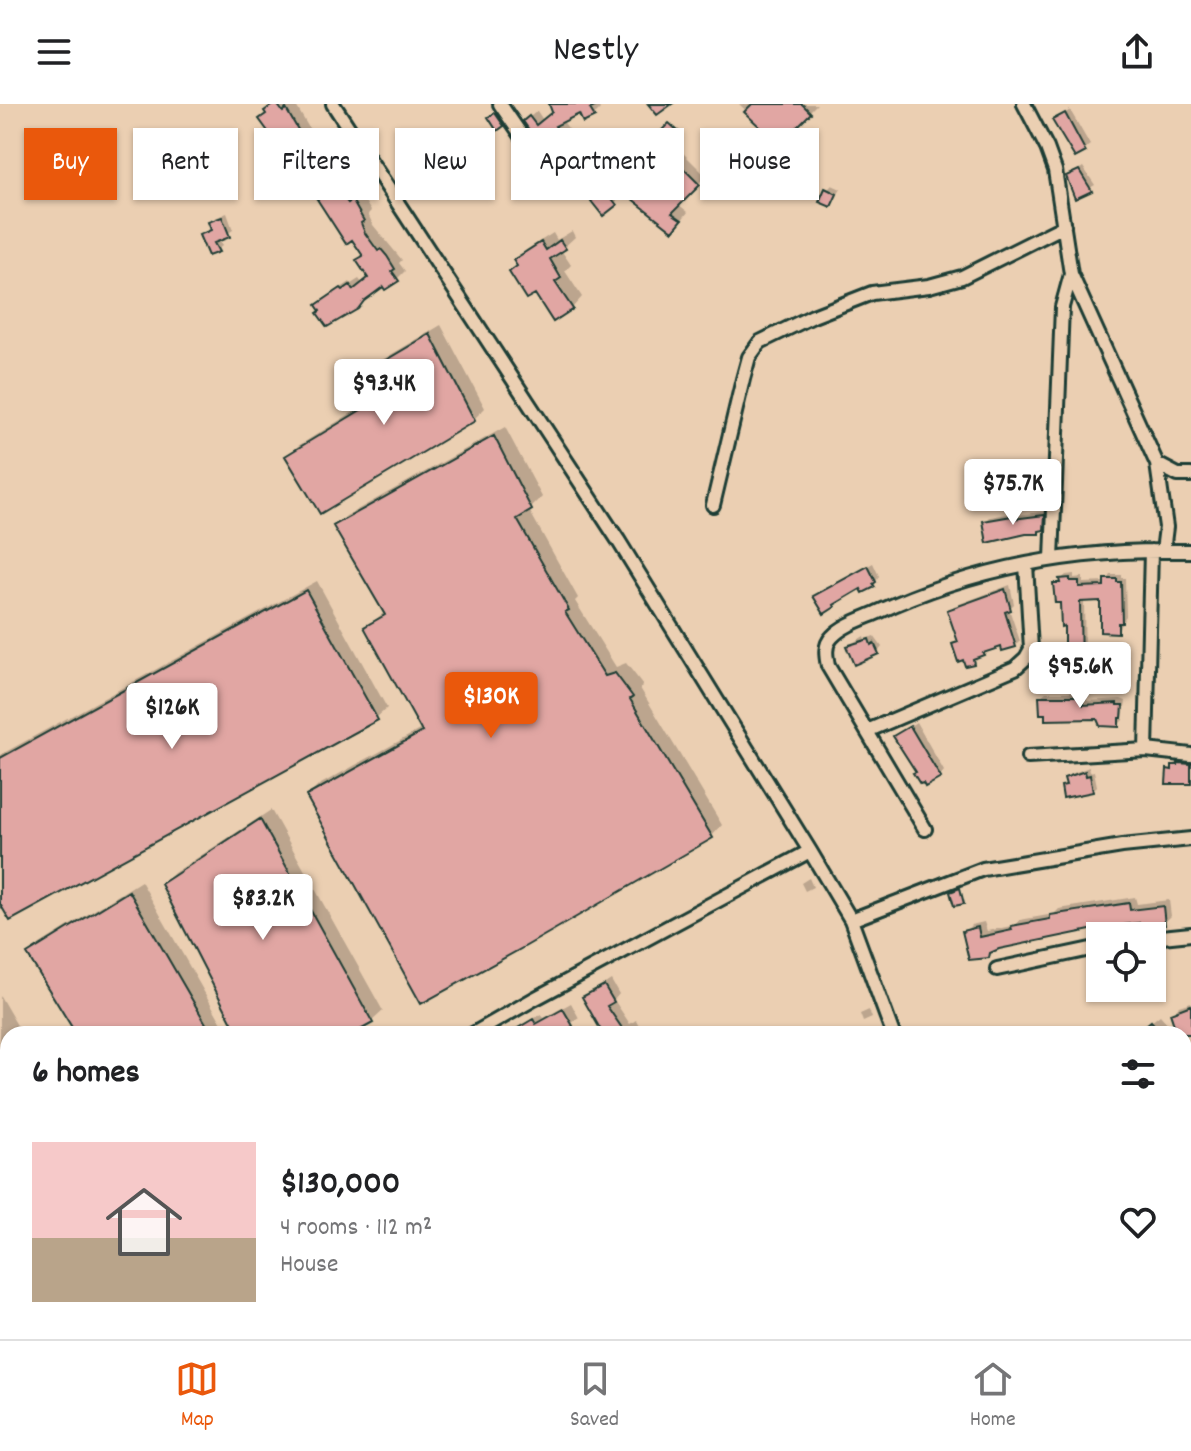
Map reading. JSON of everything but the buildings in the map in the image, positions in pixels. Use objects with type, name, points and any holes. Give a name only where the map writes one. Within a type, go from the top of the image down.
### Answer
[{"type":"street","points":[[333,104],[618,540],[810,851],[851,920],[887,1026]]},
{"type":"street","points":[[500,104],[516,128]]},
{"type":"street","points":[[1024,104],[1052,160],[1071,274],[1157,464],[1166,527],[1157,551],[1146,750]]},
{"type":"street","points":[[713,505],[749,357],[760,342],[813,316],[872,293],[929,286],[962,277],[1064,226]]},
{"type":"street","points":[[1052,559],[1062,307],[1071,274]]},
{"type":"street","points":[[1157,464],[1178,475],[1191,475]]},
{"type":"street","points":[[925,829],[828,666],[826,651],[831,637],[851,624],[900,602],[986,572],[1052,559],[1191,551]]},
{"type":"street","points":[[867,731],[1015,668],[1026,658],[1031,649],[1026,564]]},
{"type":"street","points":[[1028,757],[1146,750],[1191,755]]},
{"type":"street","points":[[851,920],[983,869],[1122,846],[1191,839]]},
{"type":"street","points":[[487,1026],[810,851]]},
{"type":"street","points":[[1166,937],[1191,934]]},
{"type":"street","points":[[997,969],[1086,950]]}]
